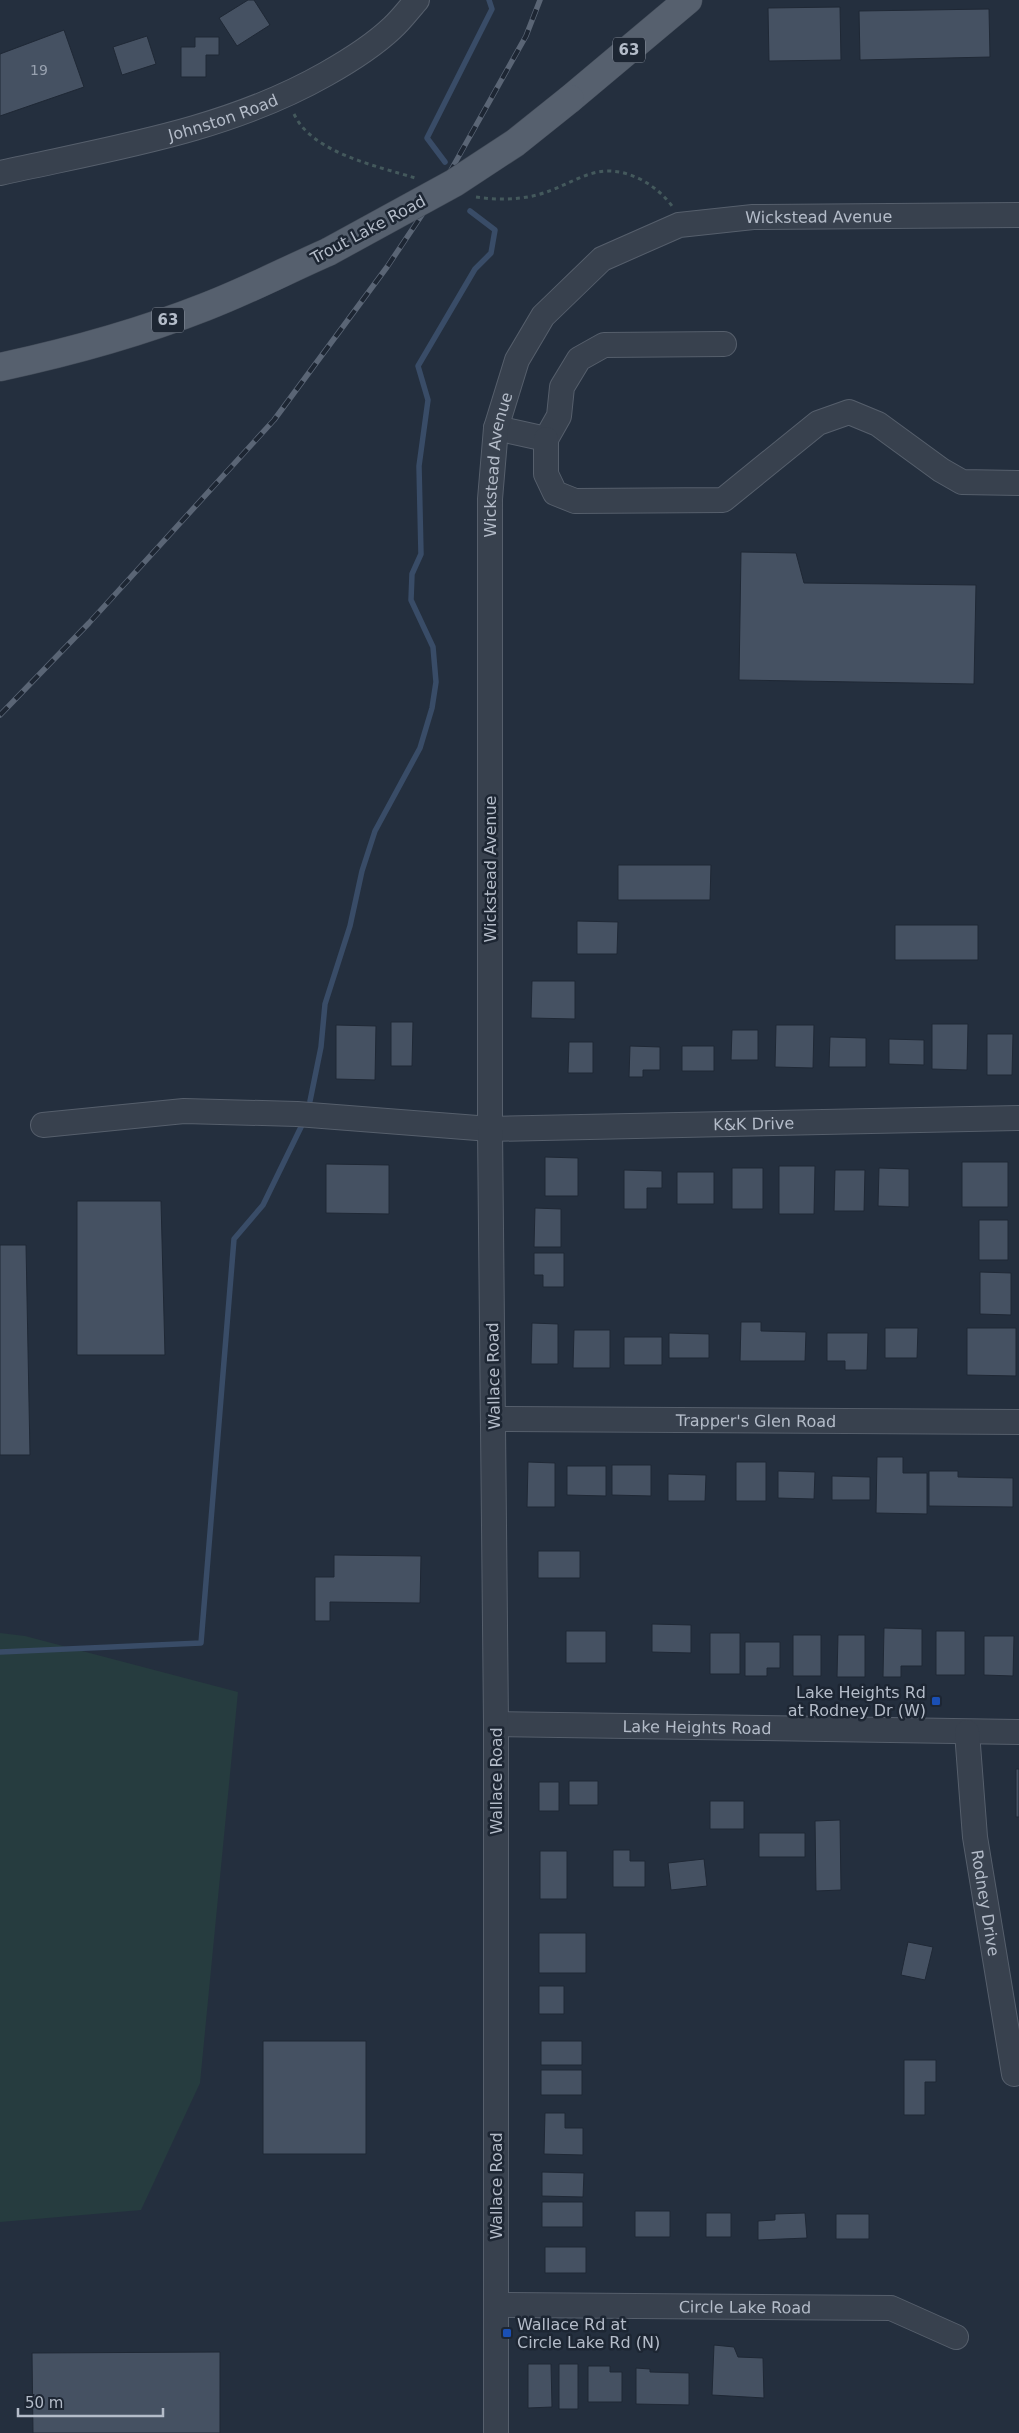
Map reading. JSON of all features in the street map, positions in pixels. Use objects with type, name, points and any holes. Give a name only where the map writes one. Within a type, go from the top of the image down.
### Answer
[{"type":"main road","name":"Trout Lake Road","points":[[0,367],[56,355],[134,332],[206,306],[328,252],[454,183],[515,142],[570,100],[688,0]]},
{"type":"street","name":"Johnston Road","points":[[0,172],[188,131],[243,114],[286,95],[347,62],[391,29],[417,0]]},
{"type":"street","name":"Wickstead Avenue","points":[[490,1129],[490,498],[496,428],[517,360],[544,316],[602,259],[680,225],[753,217],[1019,215]]},
{"type":"street","points":[[724,344],[604,345],[579,359],[562,387],[560,416],[546,439],[546,474],[556,493],[575,501],[723,500],[818,423],[849,412],[878,424],[962,482],[1019,483]]},
{"type":"street","points":[[496,428],[546,439]]},
{"type":"street","name":"K&K Drive","points":[[43,1125],[184,1111],[297,1114],[490,1129],[1019,1118]]},
{"type":"street","name":"Wallace Road","points":[[490,1129],[496,1724],[496,2433]]},
{"type":"street","name":"Trapper's Glen Road","points":[[494,1419],[1019,1422]]},
{"type":"street","name":"Lake Heights Road","points":[[496,1724],[1019,1732]]},
{"type":"street","name":"Rodney Drive","points":[[967,1732],[975,1837],[1014,2074]]},
{"type":"street","name":"Circle Lake Road","points":[[496,2305],[890,2308],[956,2337]]},
{"type":"path","points":[[286,95],[296,117],[309,135],[322,145],[422,180]]},
{"type":"path","points":[[474,197],[494,200],[538,195],[585,174],[600,170],[616,170],[630,174],[652,186],[665,196],[673,207],[680,225]]},
{"type":"green space","points":[[0,1633],[25,1636],[238,1692],[200,2083],[141,2210],[0,2222]]},
{"type":"building","points":[[248,0],[254,0],[270,25],[237,46],[219,18]]},
{"type":"building","points":[[840,7],[841,60],[769,61],[768,8]]},
{"type":"building","points":[[989,9],[990,57],[860,60],[859,11]]},
{"type":"building","points":[[64,30],[84,87],[0,116],[0,54]]},
{"type":"building","points":[[147,36],[156,64],[122,75],[113,47]]},
{"type":"building","points":[[195,37],[219,37],[219,55],[206,55],[206,77],[181,77],[181,47],[195,47]]},
{"type":"building","points":[[741,552],[796,553],[804,583],[976,585],[974,684],[739,680]]},
{"type":"building","points":[[618,865],[711,865],[710,900],[618,900]]},
{"type":"building","points":[[577,921],[618,922],[617,954],[577,954]]},
{"type":"building","points":[[895,925],[978,925],[978,960],[895,960]]},
{"type":"building","points":[[532,981],[575,981],[575,1019],[531,1018]]},
{"type":"building","points":[[391,1022],[413,1022],[412,1066],[391,1066]]},
{"type":"building","points":[[932,1024],[968,1024],[967,1070],[932,1069]]},
{"type":"building","points":[[336,1025],[376,1026],[375,1080],[336,1079]]},
{"type":"building","points":[[776,1025],[814,1025],[813,1068],[775,1067]]},
{"type":"building","points":[[732,1030],[758,1030],[758,1060],[731,1060]]},
{"type":"building","points":[[987,1034],[1013,1034],[1012,1075],[987,1075]]},
{"type":"building","points":[[830,1037],[866,1038],[866,1067],[829,1067]]},
{"type":"building","points":[[889,1039],[924,1040],[924,1065],[889,1064]]},
{"type":"building","points":[[569,1042],[593,1042],[593,1073],[568,1073]]},
{"type":"building","points":[[630,1046],[660,1047],[660,1070],[643,1070],[643,1077],[629,1077]]},
{"type":"building","points":[[682,1046],[714,1046],[714,1071],[682,1071]]},
{"type":"building","points":[[545,1157],[578,1158],[578,1196],[545,1196]]},
{"type":"building","points":[[962,1162],[1008,1162],[1008,1207],[962,1207]]},
{"type":"building","points":[[326,1164],[389,1165],[389,1214],[326,1213]]},
{"type":"building","points":[[779,1166],[815,1166],[814,1214],[779,1214]]},
{"type":"building","points":[[732,1168],[763,1168],[763,1209],[732,1209]]},
{"type":"building","points":[[879,1168],[909,1169],[909,1207],[878,1206]]},
{"type":"building","points":[[624,1170],[662,1171],[662,1188],[647,1188],[647,1209],[624,1209]]},
{"type":"building","points":[[835,1170],[865,1170],[864,1211],[834,1211]]},
{"type":"building","points":[[677,1172],[714,1172],[714,1204],[677,1204]]},
{"type":"building","points":[[77,1201],[161,1201],[165,1355],[77,1355]]},
{"type":"building","points":[[535,1208],[561,1209],[561,1247],[534,1247]]},
{"type":"building","points":[[979,1220],[1008,1220],[1008,1260],[979,1260]]},
{"type":"building","points":[[0,1245],[26,1245],[30,1455],[0,1455]]},
{"type":"building","points":[[534,1253],[564,1253],[564,1287],[543,1287],[543,1275],[534,1275]]},
{"type":"building","points":[[980,1272],[1011,1273],[1011,1315],[980,1314]]},
{"type":"building","points":[[741,1322],[761,1322],[761,1331],[806,1332],[805,1361],[740,1361]]},
{"type":"building","points":[[532,1323],[558,1324],[558,1364],[531,1364]]},
{"type":"building","points":[[885,1328],[918,1328],[917,1358],[885,1358]]},
{"type":"building","points":[[967,1328],[1016,1328],[1016,1376],[967,1375]]},
{"type":"building","points":[[574,1330],[610,1330],[610,1368],[573,1368]]},
{"type":"building","points":[[669,1333],[709,1334],[709,1358],[669,1358]]},
{"type":"building","points":[[827,1333],[868,1333],[867,1370],[845,1370],[845,1361],[827,1361]]},
{"type":"building","points":[[624,1337],[662,1337],[662,1365],[624,1365]]},
{"type":"building","points":[[877,1457],[903,1457],[903,1473],[927,1473],[927,1514],[876,1513]]},
{"type":"building","points":[[528,1462],[555,1463],[555,1507],[527,1507]]},
{"type":"building","points":[[736,1462],[766,1462],[766,1501],[736,1501]]},
{"type":"building","points":[[612,1465],[651,1465],[651,1496],[612,1495]]},
{"type":"building","points":[[567,1466],[606,1466],[606,1496],[567,1495]]},
{"type":"building","points":[[778,1471],[815,1472],[814,1499],[778,1498]]},
{"type":"building","points":[[929,1471],[958,1471],[958,1477],[1013,1478],[1013,1507],[929,1506]]},
{"type":"building","points":[[668,1474],[706,1475],[705,1501],[668,1501]]},
{"type":"building","points":[[832,1476],[870,1477],[870,1500],[832,1500]]},
{"type":"building","points":[[538,1551],[580,1551],[580,1578],[538,1578]]},
{"type":"building","points":[[334,1555],[421,1556],[420,1603],[330,1602],[330,1621],[315,1621],[315,1577],[334,1577]]},
{"type":"building","points":[[652,1624],[691,1625],[691,1653],[652,1652]]},
{"type":"building","points":[[884,1628],[922,1629],[922,1666],[901,1666],[901,1677],[883,1677]]},
{"type":"building","points":[[566,1631],[606,1631],[606,1663],[566,1663]]},
{"type":"building","points":[[936,1631],[965,1631],[965,1675],[936,1675]]},
{"type":"building","points":[[710,1633],[740,1633],[740,1674],[710,1674]]},
{"type":"building","points":[[793,1635],[821,1635],[821,1676],[793,1676]]},
{"type":"building","points":[[838,1635],[865,1635],[865,1677],[837,1677]]},
{"type":"building","points":[[984,1636],[1014,1636],[1013,1676],[984,1675]]},
{"type":"building","points":[[745,1642],[780,1642],[780,1668],[767,1668],[767,1676],[745,1676]]},
{"type":"building","points":[[1016,1769],[1019,1769],[1019,1817],[1016,1817]]},
{"type":"building","points":[[569,1781],[598,1781],[598,1805],[569,1805]]},
{"type":"building","points":[[539,1782],[559,1782],[559,1811],[539,1811]]},
{"type":"building","points":[[710,1801],[744,1801],[744,1829],[710,1829]]},
{"type":"building","points":[[840,1820],[841,1890],[816,1891],[815,1821]]},
{"type":"building","points":[[759,1833],[805,1833],[805,1857],[759,1857]]},
{"type":"building","points":[[613,1850],[630,1850],[630,1861],[645,1861],[645,1887],[613,1887]]},
{"type":"building","points":[[540,1851],[567,1851],[567,1899],[540,1899]]},
{"type":"building","points":[[704,1859],[707,1886],[671,1890],[668,1863]]},
{"type":"building","points":[[539,1933],[586,1933],[586,1973],[539,1973]]},
{"type":"building","points":[[908,1942],[933,1947],[925,1980],[901,1975]]},
{"type":"building","points":[[539,1986],[564,1986],[564,2014],[539,2014]]},
{"type":"building","points":[[263,2041],[366,2041],[366,2154],[263,2154]]},
{"type":"building","points":[[541,2041],[582,2041],[582,2065],[541,2065]]},
{"type":"building","points":[[904,2060],[936,2060],[936,2082],[925,2082],[925,2115],[904,2115]]},
{"type":"building","points":[[541,2070],[582,2070],[582,2095],[541,2095]]},
{"type":"building","points":[[545,2113],[565,2113],[565,2128],[583,2128],[583,2155],[544,2154]]},
{"type":"building","points":[[542,2172],[584,2173],[583,2197],[542,2196]]},
{"type":"building","points":[[542,2202],[583,2202],[583,2227],[542,2227]]},
{"type":"building","points":[[635,2211],[670,2211],[670,2237],[635,2237]]},
{"type":"building","points":[[706,2213],[731,2213],[731,2237],[706,2237]]},
{"type":"building","points":[[805,2213],[807,2238],[758,2240],[758,2221],[775,2220],[775,2214]]},
{"type":"building","points":[[836,2214],[869,2214],[869,2239],[836,2239]]},
{"type":"building","points":[[545,2247],[586,2247],[586,2273],[545,2273]]},
{"type":"building","points":[[714,2345],[734,2347],[738,2357],[763,2358],[764,2398],[712,2395]]},
{"type":"building","points":[[220,2352],[220,2433],[33,2433],[32,2353]]},
{"type":"building","points":[[528,2364],[551,2364],[552,2407],[528,2408]]},
{"type":"building","points":[[559,2364],[578,2364],[578,2409],[559,2409]]},
{"type":"building","points":[[588,2366],[610,2366],[610,2372],[622,2372],[622,2402],[588,2402]]},
{"type":"building","points":[[636,2368],[650,2369],[650,2372],[689,2373],[689,2405],[636,2404]]},
{"type":"waterway","points":[[445,162],[427,138],[492,9],[489,0]]},
{"type":"waterway","points":[[310,1101],[321,1047],[325,1004],[350,926],[362,871],[375,831],[420,748],[432,708],[436,682],[433,647],[411,600],[412,574],[421,554],[419,466],[428,400],[418,366],[475,269],[491,253],[495,230],[470,211]]},
{"type":"waterway","points":[[0,1652],[201,1643],[234,1239],[263,1205],[302,1125]]},
{"type":"railway","points":[[0,715],[89,623],[274,420],[387,267],[446,179],[526,36],[540,0]]},
{"type":"place","name":"Lake Heights Rd at Rodney Dr (W)","points":[[936,1701]]},
{"type":"place","name":"Wallace Rd at Circle Lake Rd (N)","points":[[507,2333]]}]
